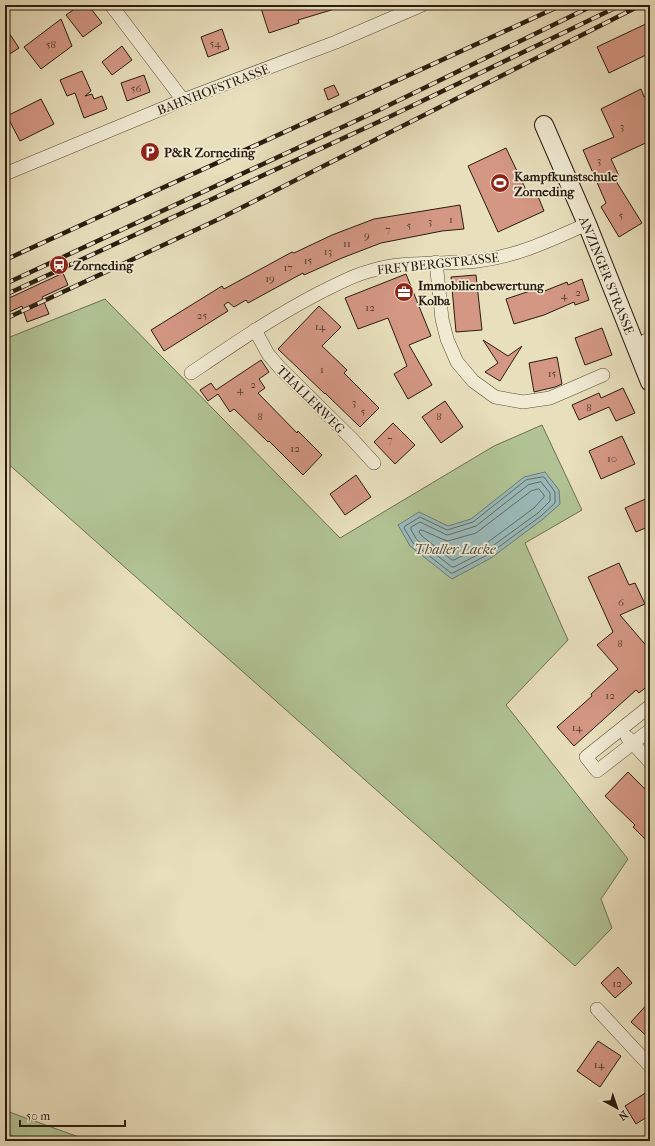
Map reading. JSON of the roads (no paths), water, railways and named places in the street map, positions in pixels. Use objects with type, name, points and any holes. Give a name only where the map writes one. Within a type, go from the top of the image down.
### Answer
[{"type":"street","points":[[111,5],[183,100]]},
{"type":"street","name":"BAHNHOFSTRASSE","points":[[5,174],[183,100],[336,42],[422,5]]},
{"type":"street","name":"ANZINGER STRASSE","points":[[544,125],[587,224],[643,343],[650,382]]},
{"type":"street","name":"FREYBERGSTRASSE","points":[[191,373],[255,330],[307,299],[342,281],[370,270],[399,265],[478,261],[509,256],[535,247],[587,224]]},
{"type":"street","points":[[436,262],[442,319],[447,339],[457,362],[473,381],[495,397],[522,402],[550,398],[604,375]]},
{"type":"street","name":"THALLERWEG","points":[[255,330],[265,349],[280,368],[352,439],[374,463]]},
{"type":"street","points":[[650,706],[586,757],[597,772],[650,730]]},
{"type":"street","points":[[619,730],[650,762]]},
{"type":"street","points":[[597,1009],[650,1066]]},
{"type":"water","name":"Thaller Lacke","points":[[545,472],[559,490],[560,504],[543,519],[491,558],[452,579],[410,546],[398,525],[419,512],[448,526],[471,519],[524,477]]},
{"type":"railway","points":[[5,260],[562,5]]},
{"type":"railway","points":[[5,284],[379,110],[594,5]]},
{"type":"railway","points":[[5,295],[389,117],[621,5]]},
{"type":"railway","points":[[5,319],[219,219],[641,5]]},
{"type":"place","name":"P&R Zorneding","points":[[150,152]]},
{"type":"place","name":"Kampfkunstschule Zorneding","points":[[500,183]]},
{"type":"place","name":"Zorneding","points":[[59,265]]},
{"type":"place","name":"Immobilienbewertung Kolba","points":[[404,292]]}]
